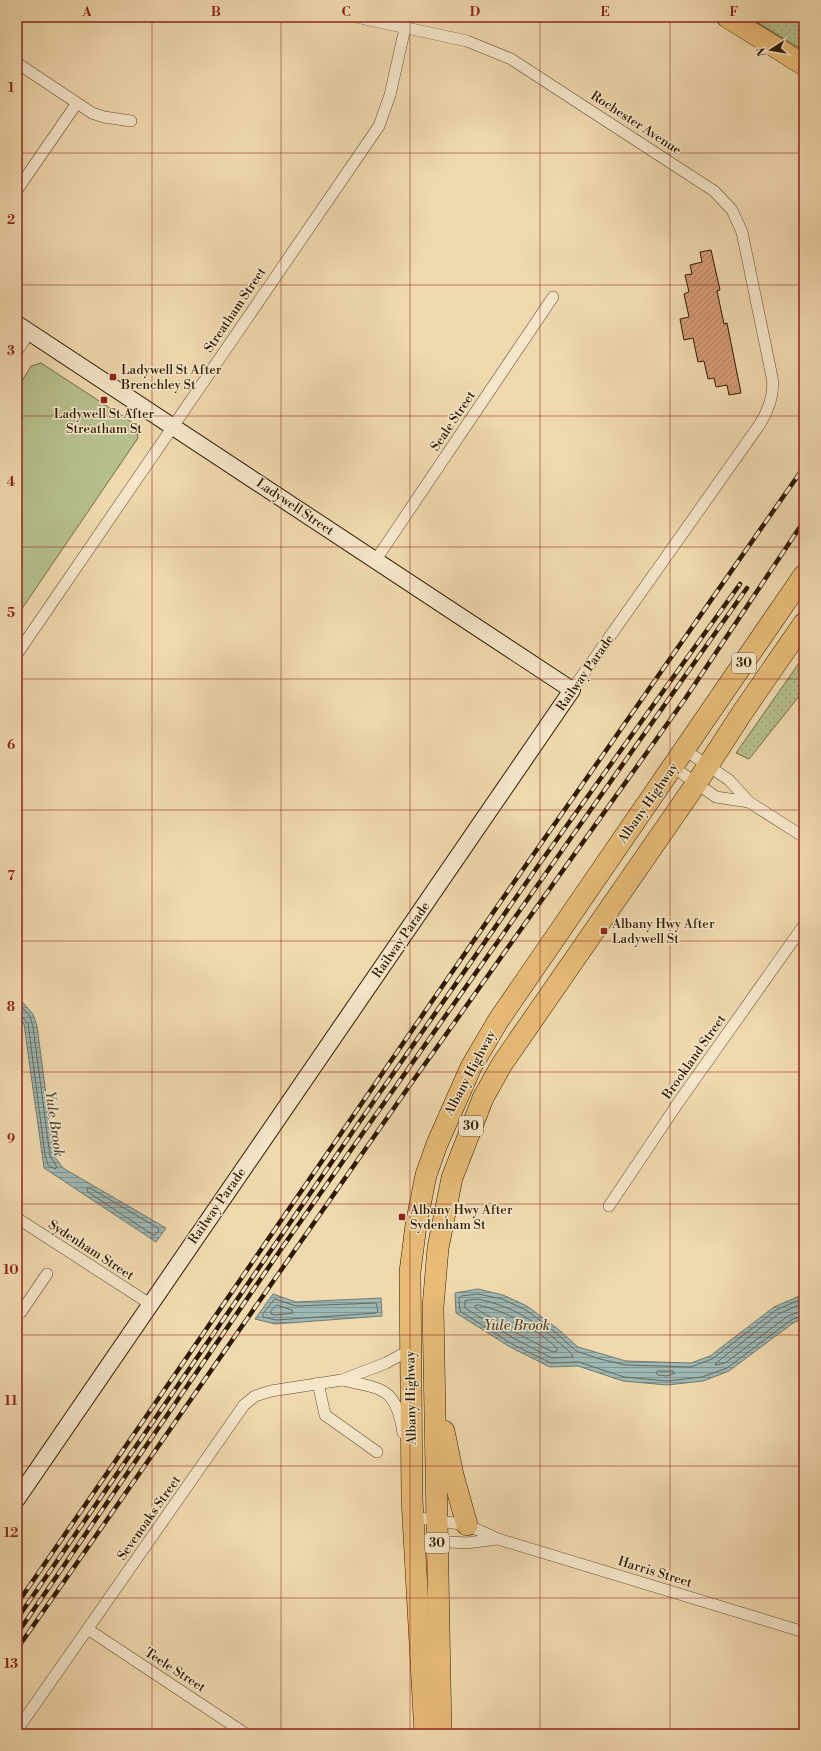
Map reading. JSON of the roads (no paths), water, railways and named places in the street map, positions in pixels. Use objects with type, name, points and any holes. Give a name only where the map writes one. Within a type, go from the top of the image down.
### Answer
[{"type":"highway","points":[[727,17],[804,65]]},
{"type":"highway","name":"Albany Highway","points":[[425,1734],[412,1508],[410,1272],[416,1225],[426,1175],[447,1117],[471,1067],[498,1021],[804,575]]},
{"type":"highway","name":"Albany Highway","points":[[441,1734],[433,1307],[437,1256],[452,1178],[483,1098],[502,1064],[696,784],[804,624]]},
{"type":"highway","points":[[433,1352],[442,1378],[442,1424],[453,1475],[467,1525]]},
{"type":"street","name":"Rochester Avenue","points":[[356,17],[467,41],[511,59],[614,125],[720,196],[732,210],[742,232],[772,377]]},
{"type":"street","name":"Streatham Street","points":[[17,654],[379,126],[390,95],[405,28]]},
{"type":"street","points":[[17,63],[92,112],[104,118],[131,121]]},
{"type":"street","points":[[17,190],[77,103]]},
{"type":"street","name":"Seale Street","points":[[375,561],[554,297]]},
{"type":"street","name":"Ladywell Street","points":[[23,329],[173,426],[572,690]]},
{"type":"street","points":[[17,351],[23,329]]},
{"type":"street","name":"Railway Parade","points":[[17,1499],[572,690],[760,424],[771,398],[772,377]]},
{"type":"street","points":[[685,750],[729,780],[749,802],[804,837]]},
{"type":"street","points":[[673,767],[716,797],[749,802]]},
{"type":"street","name":"Brookland Street","points":[[609,1206],[678,1103],[804,924]]},
{"type":"street","name":"Sydenham Street","points":[[17,1218],[150,1304]]},
{"type":"street","points":[[17,1314],[21,1312],[47,1274]]},
{"type":"street","name":"Sevenoaks Street","points":[[17,1730],[244,1405],[255,1396],[318,1383],[342,1380],[386,1363],[410,1350]]},
{"type":"street","name":"Sevenoaks Street","points":[[342,1380],[381,1389],[396,1406],[400,1417],[412,1508]]},
{"type":"street","points":[[318,1383],[325,1415],[377,1452]]},
{"type":"street","name":"Harris Street","points":[[412,1508],[437,1520],[467,1525],[498,1539],[804,1632]]},
{"type":"street","name":"Harris Street","points":[[414,1540],[467,1543],[498,1539]]},
{"type":"street","name":"Teele Street","points":[[88,1630],[246,1734]]},
{"type":"water","points":[[17,996],[33,1014],[37,1026],[54,1156],[63,1168],[166,1228],[156,1242],[44,1168],[24,1024],[17,1018]]},
{"type":"water","name":"Yule Brook","points":[[478,1289],[503,1295],[527,1306],[558,1329],[578,1347],[626,1361],[691,1363],[710,1356],[774,1307],[804,1294],[804,1318],[793,1323],[729,1371],[703,1381],[667,1385],[623,1381],[578,1366],[550,1367],[510,1347],[456,1313],[455,1293]]},
{"type":"water","points":[[273,1294],[296,1302],[381,1298],[382,1316],[275,1324],[255,1319]]},
{"type":"railway","points":[[17,1604],[510,888],[804,467]]},
{"type":"railway","points":[[17,1649],[410,1085],[685,699],[804,521]]},
{"type":"railway","points":[[17,1619],[540,863],[740,584]]},
{"type":"railway","points":[[17,1634],[284,1245],[747,588]]},
{"type":"place","name":"Ladywell St After Brenchley St","points":[[113,377]]},
{"type":"place","name":"Ladywell St After Streatham St","points":[[104,400]]},
{"type":"place","name":"Albany Hwy After Ladywell St","points":[[604,931]]},
{"type":"place","name":"Albany Hwy After Sydenham St","points":[[402,1217]]}]
